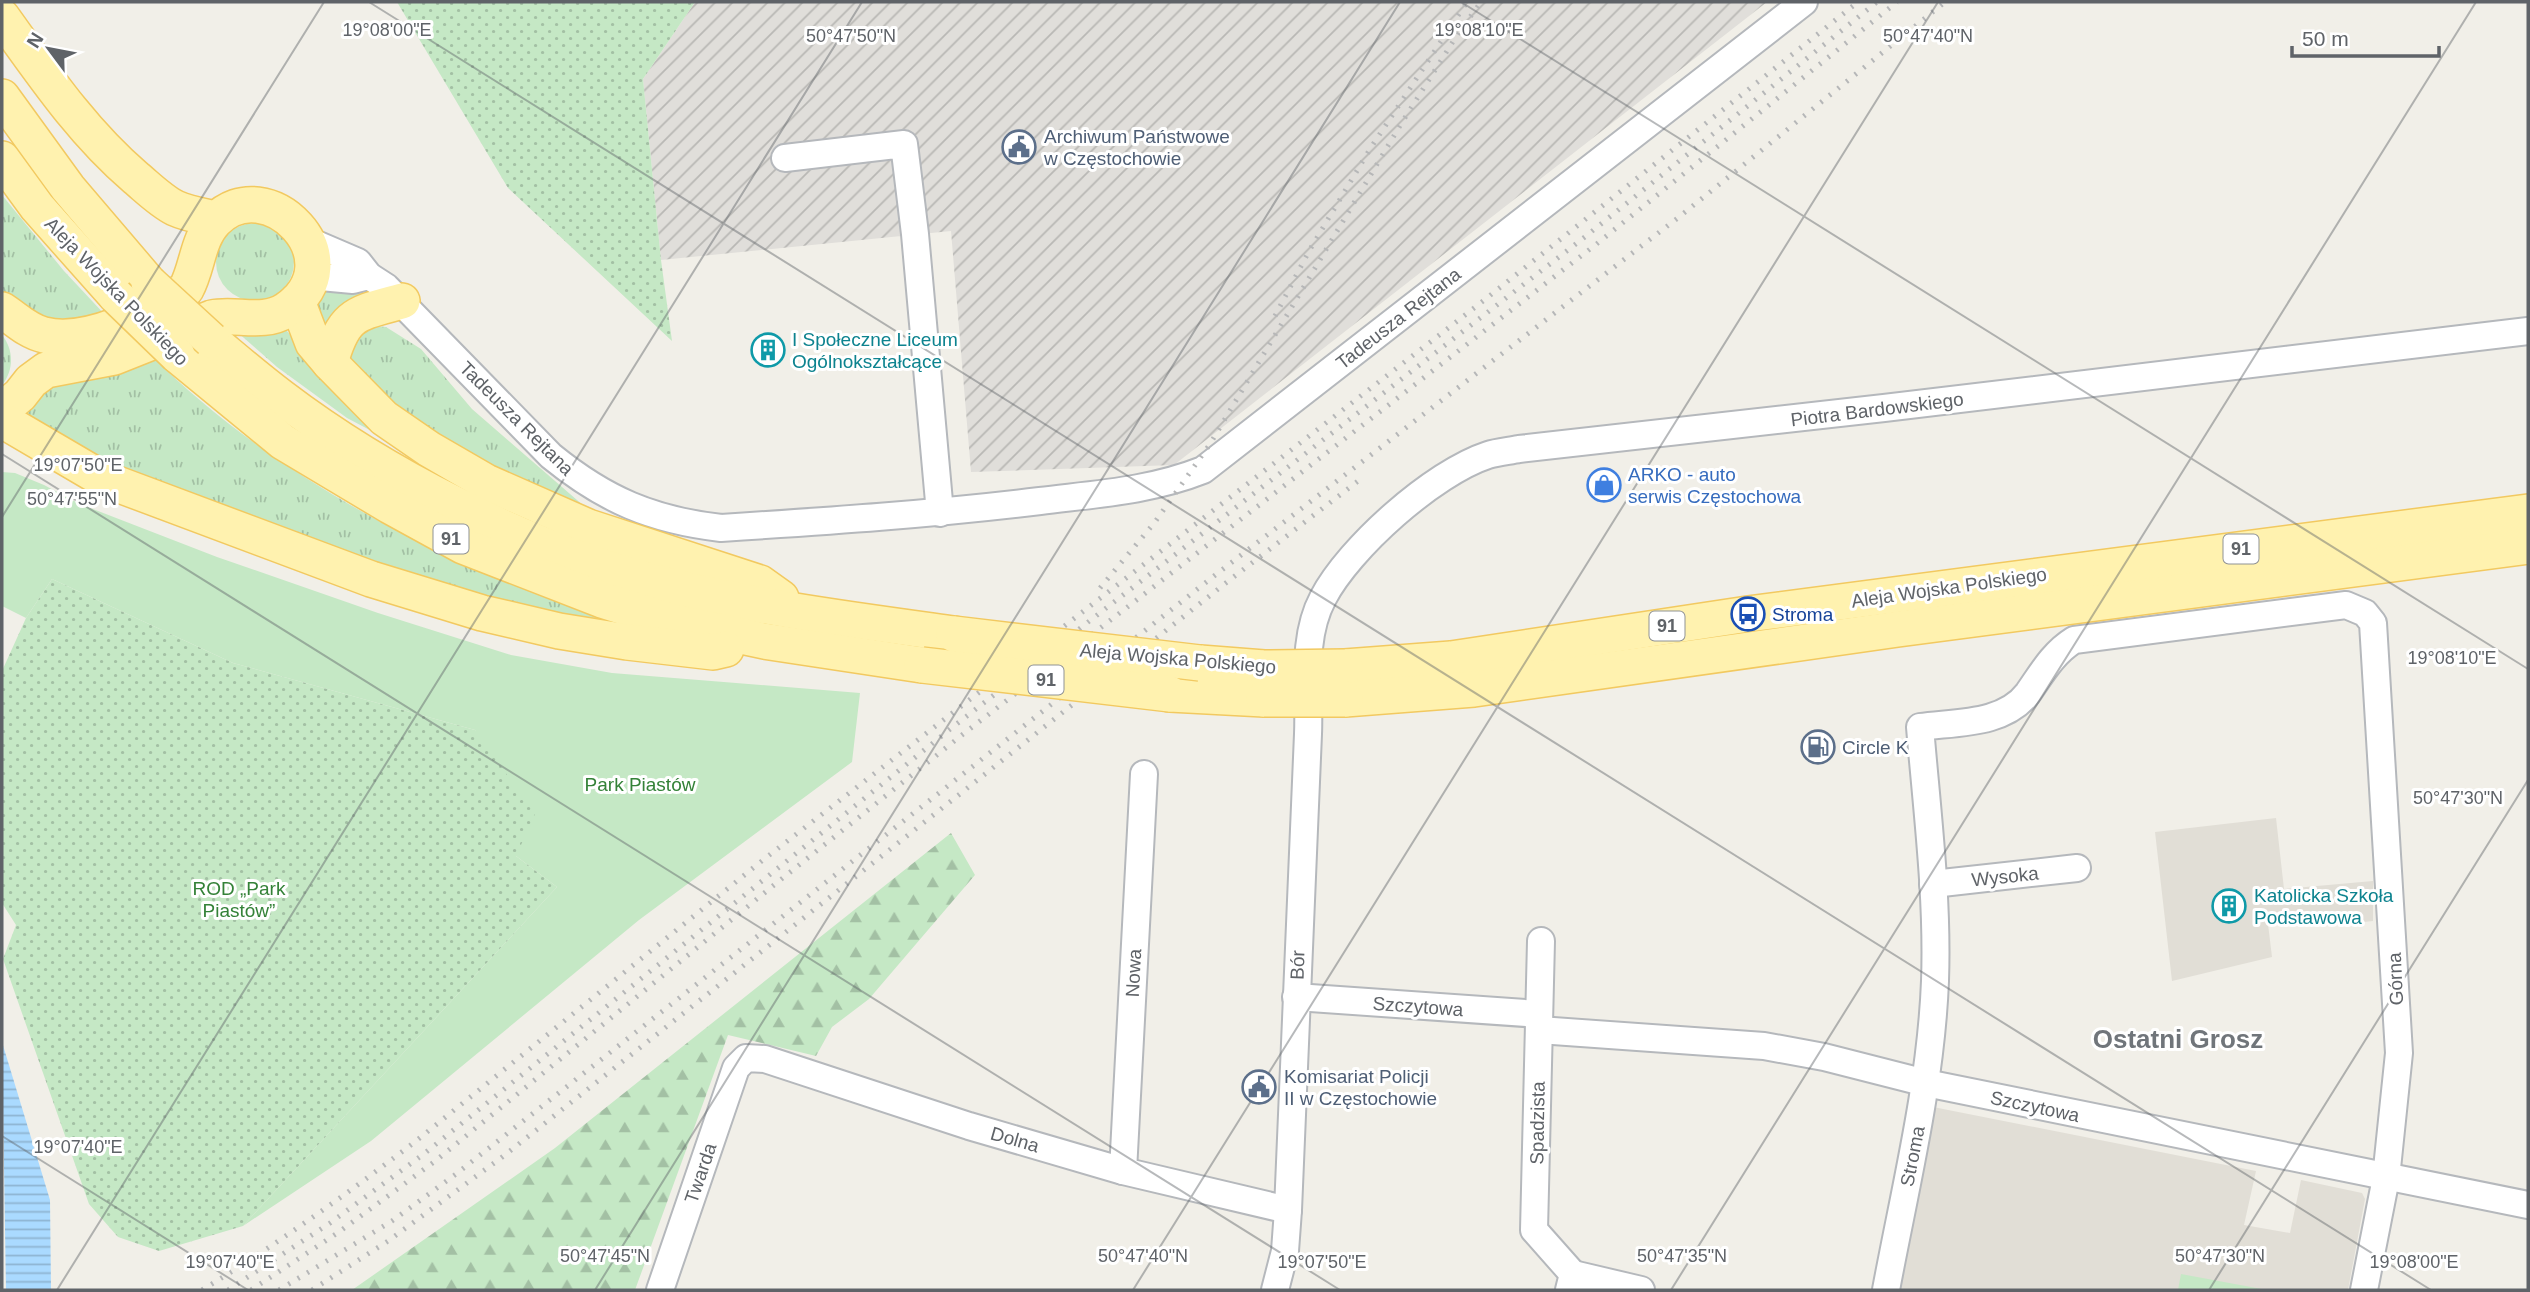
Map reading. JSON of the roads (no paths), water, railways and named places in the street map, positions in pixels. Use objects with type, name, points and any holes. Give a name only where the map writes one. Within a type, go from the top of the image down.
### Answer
[{"type":"main road","points":[[2,17],[63,101],[88,132],[116,160],[172,207],[216,219]]},
{"type":"main road","name":"Aleja Wojska Polskiego","points":[[2,97],[103,232],[149,283],[211,340],[282,398],[326,428],[437,494],[494,521],[553,547],[648,580],[726,599],[801,613],[954,634],[1200,663],[1264,684]]},
{"type":"main road","name":"Aleja Wojska Polskiego","points":[[2,159],[37,207],[116,296],[177,355],[283,442],[463,546],[602,600],[666,620],[764,641],[922,665],[1170,694],[1264,684],[1345,683],[1474,689],[1911,627],[2528,546]]},
{"type":"main road","points":[[2,310],[26,328],[45,336],[64,337],[96,332],[143,314],[186,289],[206,232],[216,219],[230,209],[249,205],[265,206],[290,219],[310,242],[313,257],[304,288],[284,312],[250,319],[224,316],[212,318],[114,357],[46,370],[2,410]]},
{"type":"main road","points":[[304,288],[313,344],[384,418],[429,449],[486,482],[588,527],[760,583],[801,613]]},
{"type":"main road","points":[[330,363],[336,340],[345,324],[359,313],[402,301]]},
{"type":"main road","points":[[2,420],[84,469],[127,489],[310,558],[482,614],[600,638],[713,652],[764,641]]},
{"type":"main road","name":"Aleja Wojska Polskiego","points":[[1345,683],[1451,659],[1748,614],[2528,512]]},
{"type":"street","name":"Tadeusza Rejtana","points":[[310,242],[358,262],[369,276],[386,286],[551,456],[578,478],[624,504],[657,517],[721,528],[940,513],[1120,493],[1163,485],[1203,470],[1804,2]]},
{"type":"street","points":[[785,158],[904,144],[915,233],[940,513]]},
{"type":"street","points":[[304,288],[369,276]]},
{"type":"street","name":"Piotra Bardowskiego","points":[[1310,638],[1322,600],[1349,558],[1368,538],[1434,484],[1466,464],[1488,455],[1519,449],[1900,407],[2528,331]]},
{"type":"street","name":"Stroma","points":[[1886,1290],[1926,1083],[1935,981],[1933,884],[1920,727],[2000,715],[2026,695],[2061,648],[2088,636],[2346,604],[2365,613],[2373,623]]},
{"type":"street","name":"Górna","points":[[2364,1290],[2386,1178],[2399,1053],[2373,623]]},
{"type":"street","name":"Bór","points":[[1275,1290],[1285,1251],[1288,1210],[1310,638]]},
{"type":"street","name":"Nowa","points":[[1123,1171],[1144,774]]},
{"type":"street","name":"Wysoka","points":[[1933,884],[2077,868]]},
{"type":"street","name":"Spadzista","points":[[1541,941],[1534,1230],[1571,1282]]},
{"type":"street","name":"Szczytowa","points":[[1296,997],[1764,1046],[1824,1057],[1926,1083],[2528,1205]]},
{"type":"street","name":"Dolna","points":[[746,1058],[765,1059],[969,1126],[1123,1171],[1288,1210]]},
{"type":"street","name":"Twarda","points":[[660,1290],[736,1068],[746,1058]]},
{"type":"street","points":[[1571,1282],[1641,1290]]},
{"type":"water","points":[[2,1042],[50,1200],[51,1290],[6,1290]]},
{"type":"railway","points":[[1275,316],[1309,251],[1370,149],[1467,2]]},
{"type":"railway","points":[[1100,588],[1155,522],[1210,444],[1401,124],[1481,2]]},
{"type":"railway","points":[[202,1290],[311,1218],[416,1141],[763,860],[1483,301],[1858,2]]},
{"type":"railway","points":[[228,1290],[330,1223],[425,1153],[954,726],[1586,236],[1877,2]]},
{"type":"railway","points":[[251,1290],[339,1232],[434,1162],[962,735],[1594,246],[1897,2]]},
{"type":"railway","points":[[279,1290],[392,1221],[456,1174],[1214,576],[1679,217],[1945,2]]},
{"type":"railway","points":[[312,1290],[388,1241],[501,1158],[1358,481]]},
{"type":"place","name":"Archiwum Państwowe w Częstochowie","points":[[1019,147]]},
{"type":"place","name":"I Społeczne Liceum Ogólnokształcące","points":[[768,350]]},
{"type":"place","name":"ARKO - auto serwis Częstochowa","points":[[1604,485]]},
{"type":"place","name":"Stroma","points":[[1748,614]]},
{"type":"place","name":"Circle K","points":[[1818,747]]},
{"type":"place","name":"Katolicka Szkoła Podstawowa","points":[[2229,906]]},
{"type":"place","name":"Komisariat Policji II w Częstochowie","points":[[1259,1087]]},
{"type":"district","name":"Ostatni Grosz","points":[[2178,1039]]},
{"type":"park label","name":"Park Piastów","points":[[640,784]]},
{"type":"park label","name":"ROD „Park Piastów”","points":[[239,899]]}]
